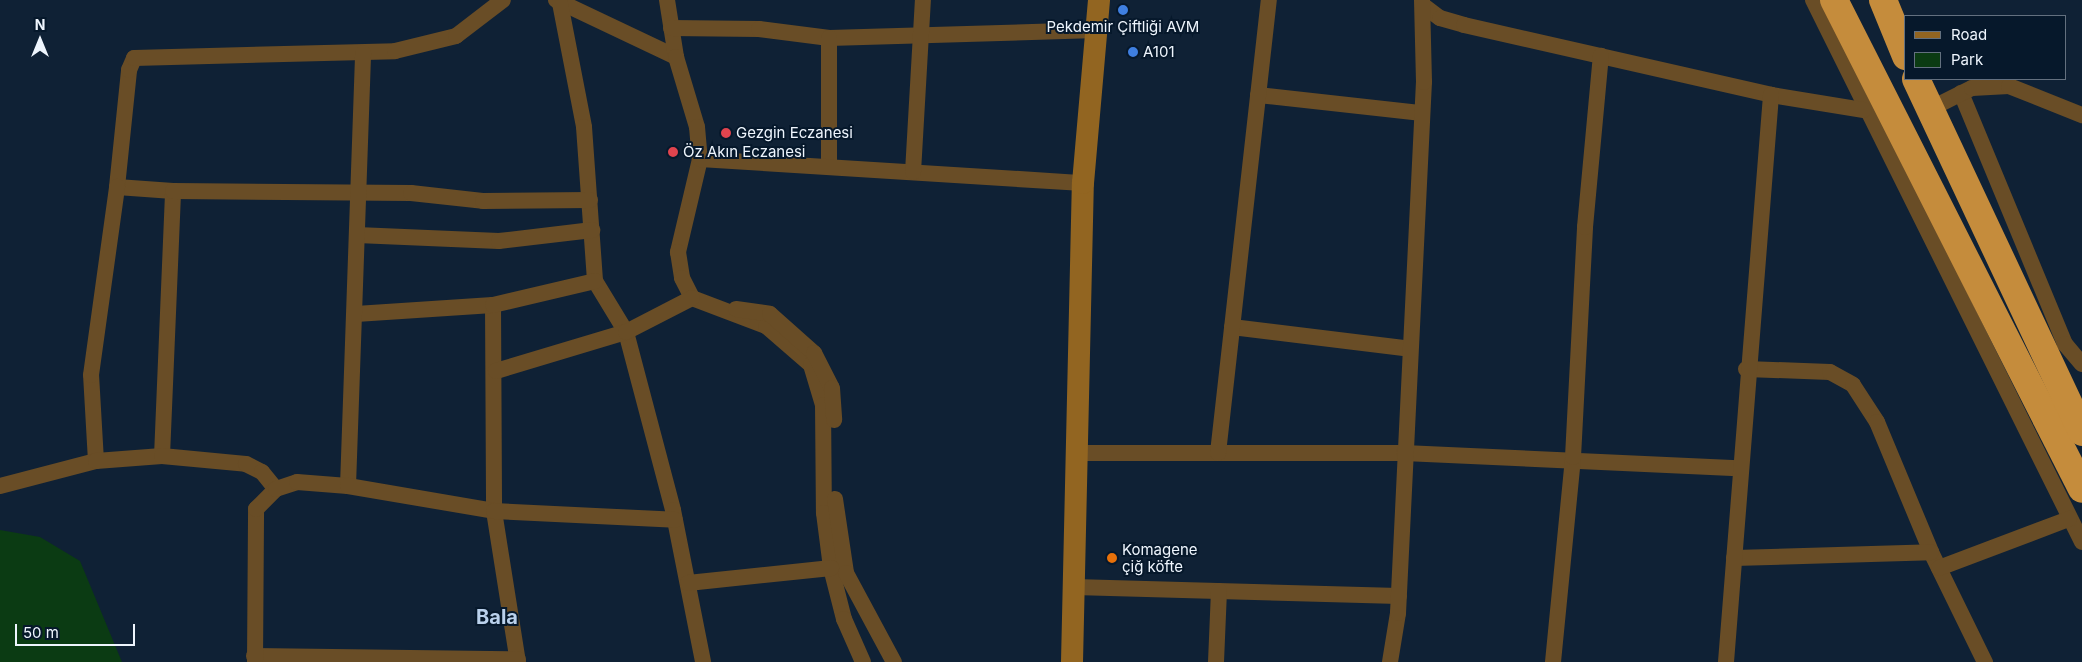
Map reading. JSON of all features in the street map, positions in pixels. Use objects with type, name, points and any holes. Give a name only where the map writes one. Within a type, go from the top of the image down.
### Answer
[{"type":"highway","points":[[1834,0],[2082,489]]},
{"type":"highway","points":[[1883,0],[1904,51]]},
{"type":"highway","points":[[1916,80],[2082,432]]},
{"type":"street","points":[[96,462],[91,375],[117,187],[129,70],[134,58],[395,51],[456,36],[503,0]]},
{"type":"street","points":[[667,0],[676,57],[697,127],[700,159],[678,252],[682,278],[692,298],[721,311],[766,326],[811,365],[823,405],[824,513],[831,568],[844,619],[863,662]]},
{"type":"street","points":[[913,172],[923,0]]},
{"type":"street","points":[[1072,662],[1082,183],[1099,0]]},
{"type":"street","points":[[1218,453],[1269,0]]},
{"type":"street","points":[[1813,0],[1864,110],[2082,542]]},
{"type":"street","points":[[558,2],[676,57]]},
{"type":"street","points":[[558,2],[584,127],[595,281],[626,332],[675,520],[703,662]]},
{"type":"street","points":[[1423,3],[1440,18],[1464,25],[1771,95],[1864,110]]},
{"type":"street","points":[[1390,662],[1399,596],[1404,453],[1422,112],[1423,3]]},
{"type":"street","points":[[671,28],[759,29],[829,38],[1097,30]]},
{"type":"street","points":[[829,38],[829,167]]},
{"type":"street","points":[[348,486],[356,314],[357,196],[362,53]]},
{"type":"street","points":[[1552,662],[1573,458],[1585,227],[1601,56]]},
{"type":"street","points":[[1930,108],[1972,88],[2009,86],[2082,115]]},
{"type":"street","points":[[1961,93],[2065,344],[2082,364]]},
{"type":"street","points":[[1258,95],[1422,112]]},
{"type":"street","points":[[1726,662],[1734,558],[1738,468],[1771,95]]},
{"type":"street","points":[[700,159],[1082,183]]},
{"type":"street","points":[[117,187],[173,191],[357,196],[411,193],[483,202],[590,200]]},
{"type":"street","points":[[162,456],[173,191]]},
{"type":"street","points":[[357,235],[499,241],[592,230]]},
{"type":"street","points":[[356,314],[493,305],[595,281]]},
{"type":"street","points":[[496,371],[626,332],[692,298]]},
{"type":"street","points":[[493,305],[496,371],[494,511],[518,660],[254,659],[256,509],[276,489],[297,482],[348,486],[494,511],[675,520]]},
{"type":"street","points":[[721,311],[770,314],[814,353],[832,388],[835,511],[842,557],[871,625],[894,662]]},
{"type":"street","points":[[1232,327],[1410,349]]},
{"type":"street","points":[[1746,369],[1830,372],[1852,385],[1877,422],[1931,552],[1985,662]]},
{"type":"street","points":[[1076,453],[1404,453],[1573,458],[1738,468]]},
{"type":"street","points":[[0,486],[96,462],[162,456],[246,464],[262,472],[276,489]]},
{"type":"street","points":[[1939,568],[2069,519]]},
{"type":"street","points":[[1734,558],[1931,552]]},
{"type":"street","points":[[688,584],[831,568]]},
{"type":"street","points":[[1074,588],[1399,596]]},
{"type":"street","points":[[1216,662],[1220,592]]},
{"type":"green space","points":[[0,530],[40,537],[80,561],[122,662],[0,662]]},
{"type":"place","name":"Pekdemir Çiftliği AVM","points":[[1123,10]]},
{"type":"place","name":"A101","points":[[1133,52]]},
{"type":"place","name":"Gezgin Eczanesi","points":[[726,133]]},
{"type":"place","name":"Öz Akın Eczanesi","points":[[673,152]]},
{"type":"place","name":"Komagene çiğ köfte","points":[[1112,558]]},
{"type":"district","name":"Bala","points":[[497,617]]}]
